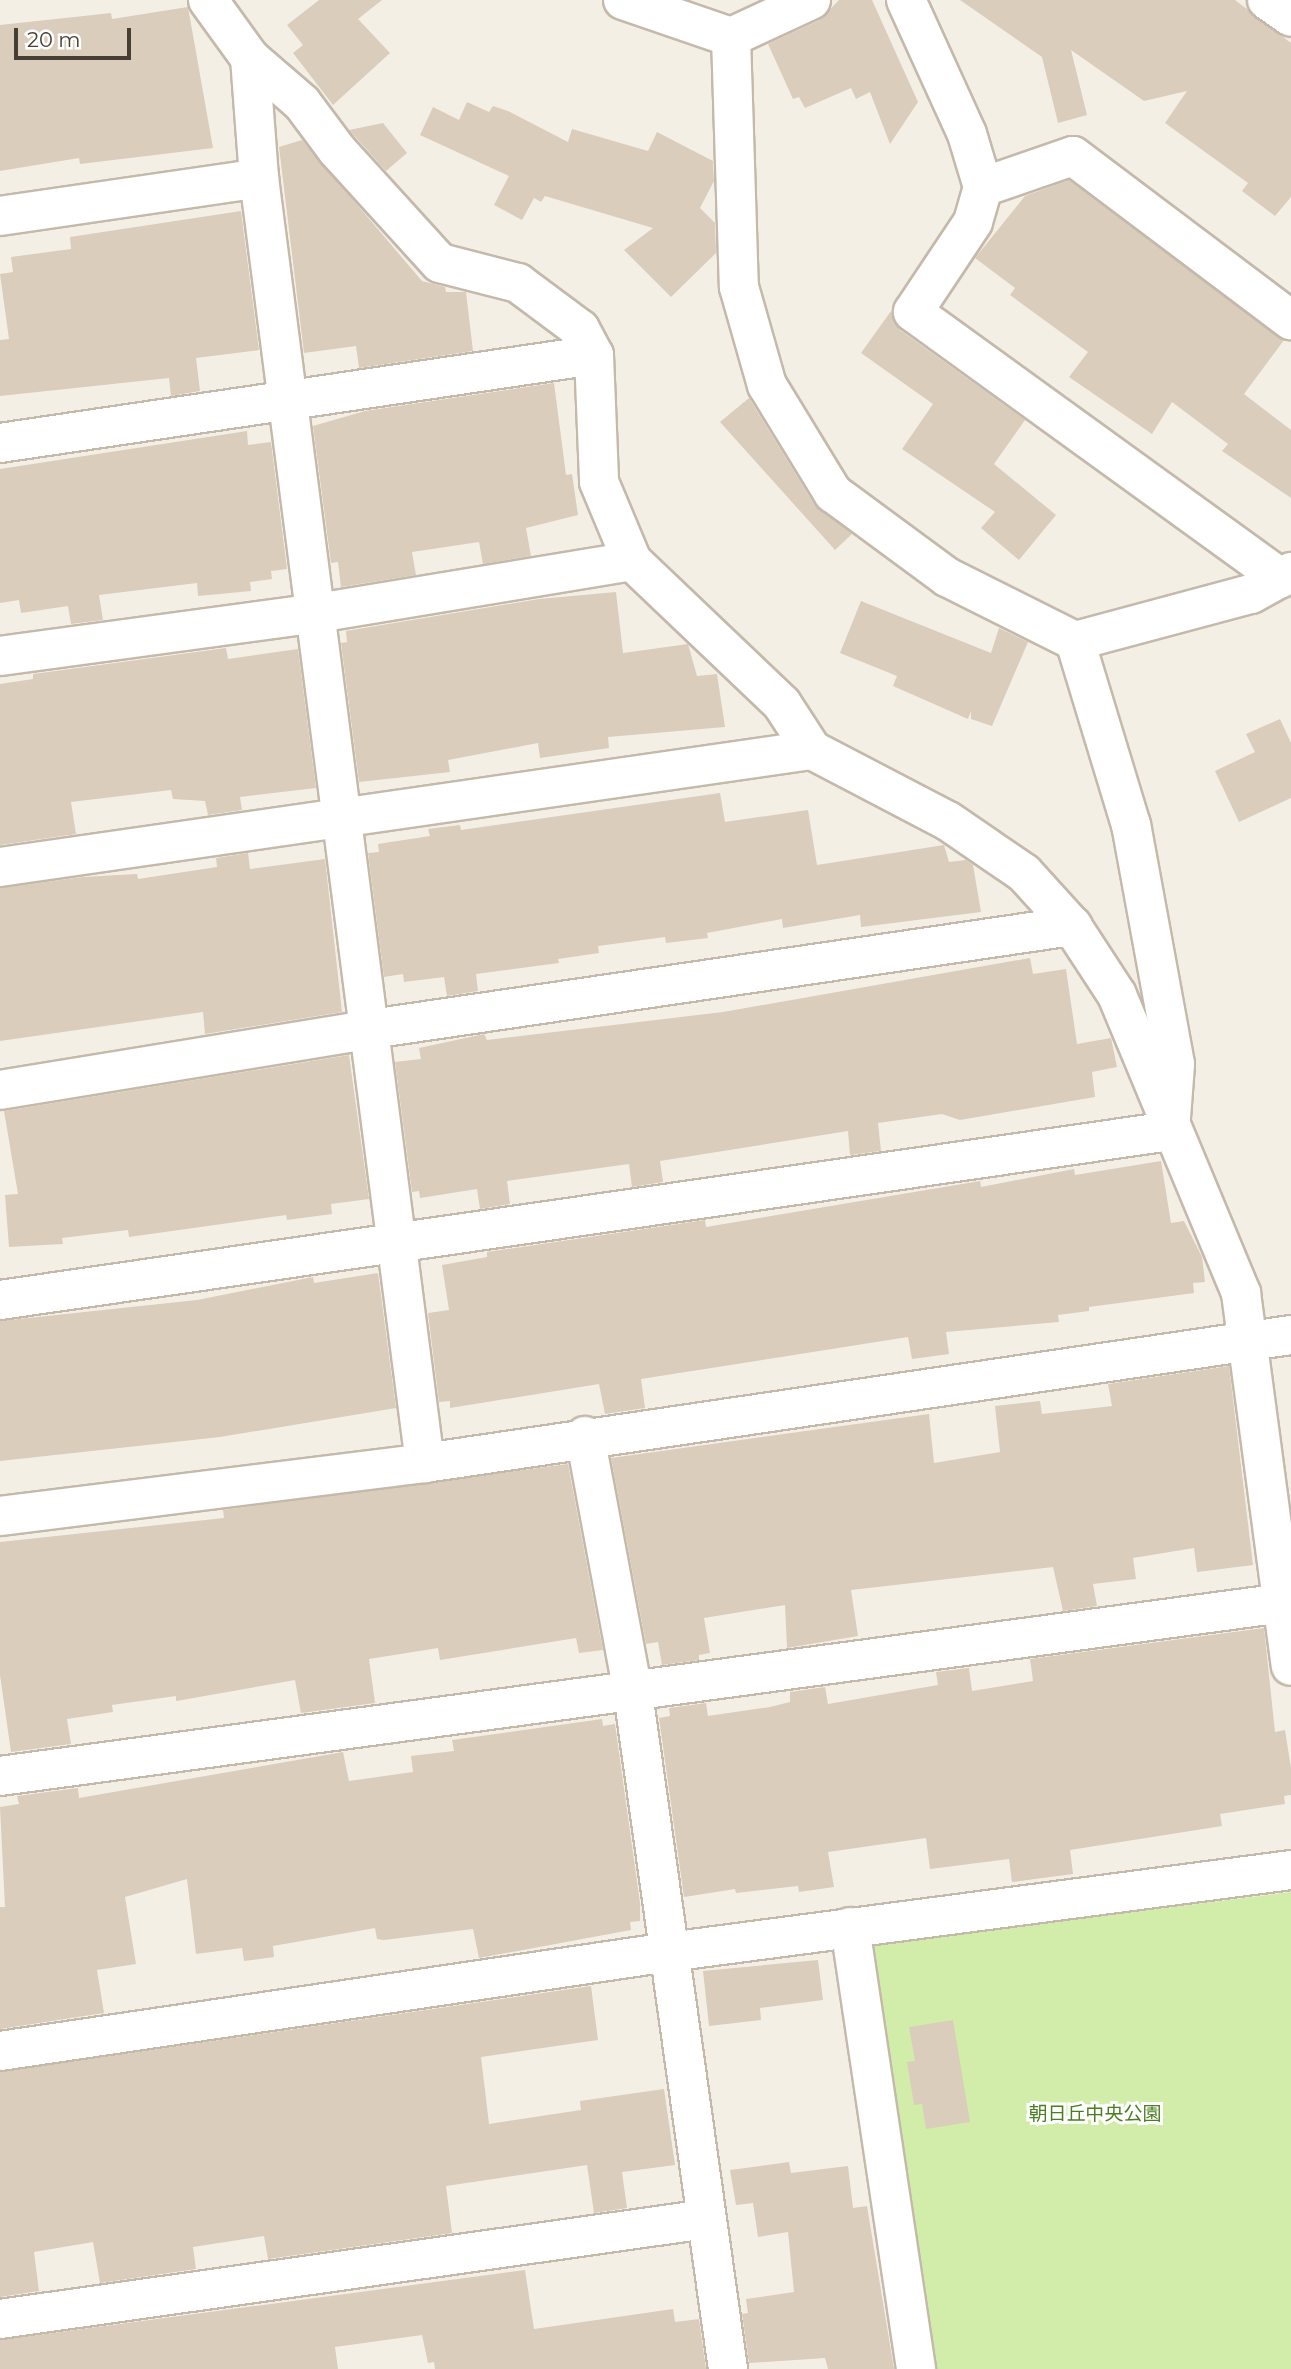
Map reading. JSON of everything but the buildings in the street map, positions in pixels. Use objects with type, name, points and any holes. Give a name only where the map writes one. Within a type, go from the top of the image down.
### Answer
[{"type":"street","points":[[208,0],[250,58],[302,103],[337,150],[440,263],[518,284],[580,329],[594,355],[599,482],[632,561],[782,705],[812,750],[948,821],[1024,873],[1072,926],[1117,995],[1170,1131],[1241,1293],[1286,1602],[1291,1666]]},
{"type":"street","points":[[623,0],[731,37],[811,0]]},
{"type":"street","points":[[731,37],[739,287],[767,385],[833,493],[947,576],[1075,641],[1251,594],[1286,575],[914,312],[973,222],[983,187],[967,134],[906,0]]},
{"type":"street","points":[[1267,0],[1291,17]]},
{"type":"street","points":[[250,58],[259,178],[318,613],[425,1463]]},
{"type":"street","points":[[983,187],[1073,156],[1291,320]]},
{"type":"street","points":[[0,216],[259,178]]},
{"type":"street","points":[[0,443],[594,355]]},
{"type":"street","points":[[0,656],[318,613],[632,561]]},
{"type":"street","points":[[1075,641],[1131,825],[1175,1064],[1170,1131]]},
{"type":"street","points":[[0,867],[812,750]]},
{"type":"street","points":[[0,1090],[371,1028],[1072,926]]},
{"type":"street","points":[[0,1300],[1170,1131]]},
{"type":"street","points":[[0,1516],[425,1463],[585,1436],[1291,1335]]},
{"type":"street","points":[[585,1436],[633,1693],[728,2369]]},
{"type":"street","points":[[0,1776],[633,1693],[1286,1602]]},
{"type":"street","points":[[0,2051],[669,1952],[1291,1870]]},
{"type":"street","points":[[850,1927],[916,2369]]},
{"type":"street","points":[[0,2319],[706,2218]]},
{"type":"green space","name":"朝日丘中央公園","points":[[1291,1892],[1291,2369],[935,2369],[870,1945]]}]
